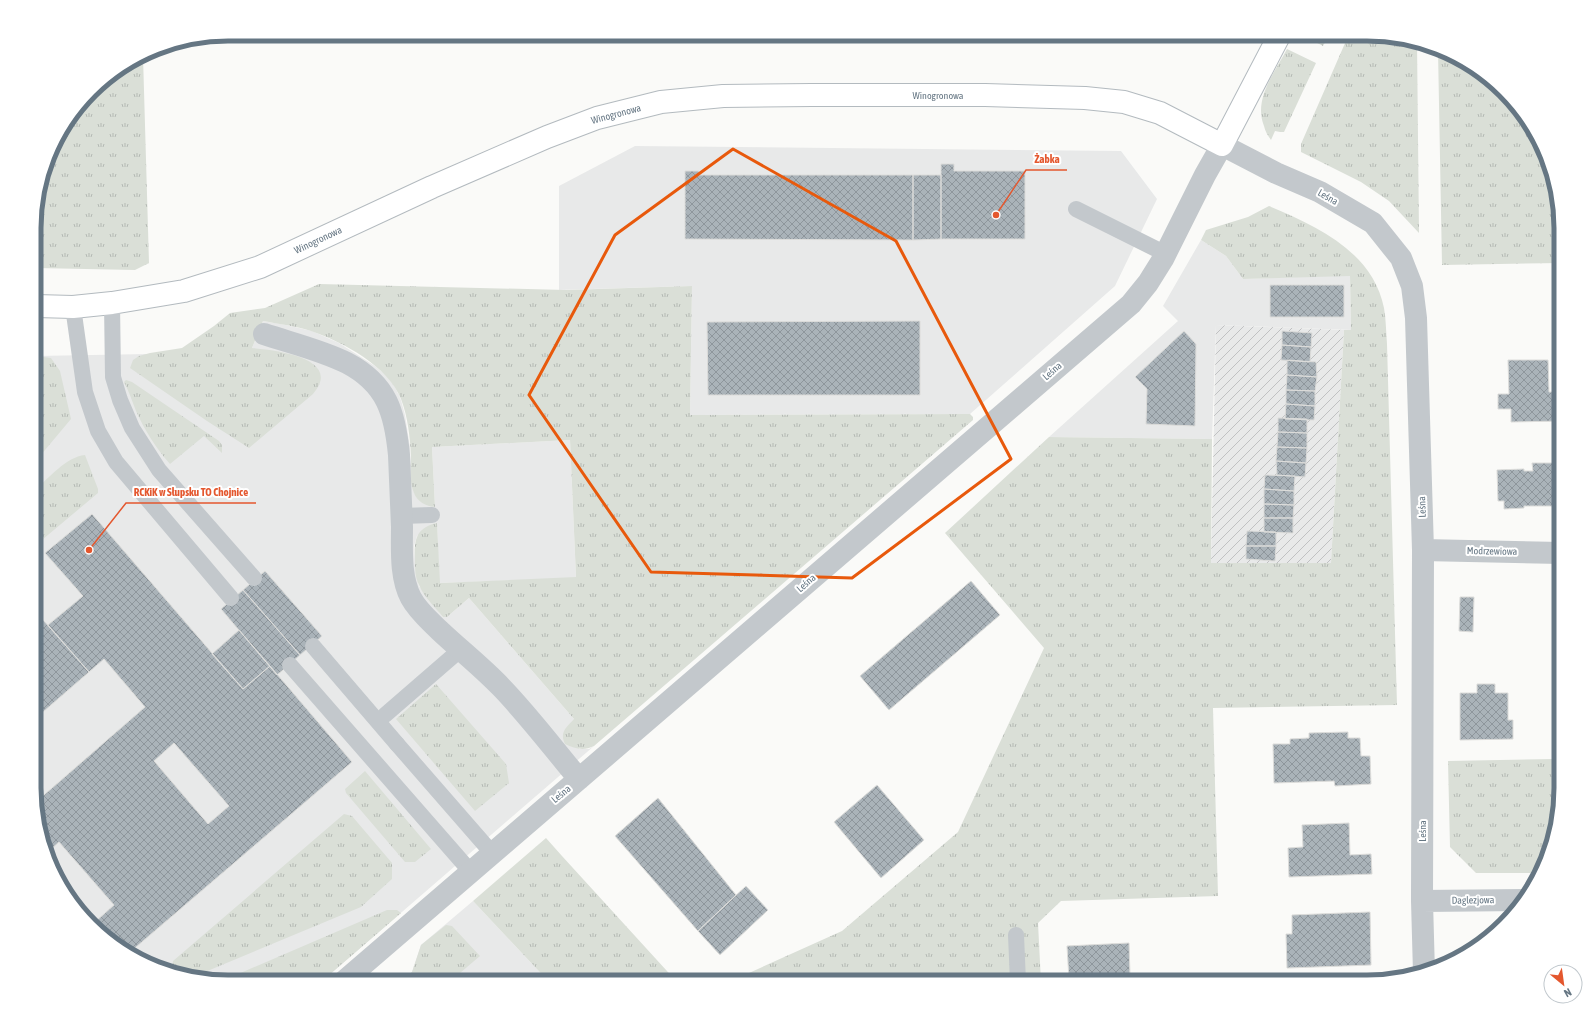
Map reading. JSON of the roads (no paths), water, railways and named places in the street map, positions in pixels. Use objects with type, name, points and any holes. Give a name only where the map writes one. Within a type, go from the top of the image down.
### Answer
[{"type":"street","name":"Leśna","points":[[351,975],[1131,304],[1148,283],[1166,254],[1205,175],[1276,41]]},
{"type":"street","name":"Winogronowa","points":[[41,306],[73,307],[112,303],[184,291],[260,267],[547,137],[597,118],[661,102],[723,96],[812,95],[977,95],[1085,98],[1124,102],[1160,113],[1222,145]]},
{"type":"street","name":"Leśna","points":[[1222,145],[1276,173],[1320,192],[1373,223],[1401,258],[1412,286],[1416,318],[1423,550],[1422,901],[1424,966]]},
{"type":"street","points":[[264,334],[347,363],[367,377],[380,390],[389,406],[397,430],[404,577],[410,598],[423,615],[502,687],[579,779]]},
{"type":"street","name":"Modrzewiowa","points":[[1423,550],[1554,553]]},
{"type":"street","name":"Daglezjowa","points":[[1422,901],[1517,900]]},
{"type":"lane","points":[[1076,209],[1166,254]]},
{"type":"lane","points":[[112,303],[112,370],[117,392],[132,428],[146,453],[159,470],[254,578]]},
{"type":"lane","points":[[73,307],[85,392],[98,431],[109,453],[230,598]]},
{"type":"lane","points":[[401,516],[432,515]]},
{"type":"lane","points":[[312,646],[492,853]]},
{"type":"lane","points":[[386,715],[460,650]]},
{"type":"lane","points":[[290,665],[359,737],[471,872]]},
{"type":"lane","points":[[1016,935],[1018,975]]},
{"type":"place","name":"Żabka","points":[[996,215]]},
{"type":"place","name":"RCKiK w Słupsku TO Chojnice","points":[[89,550]]}]
